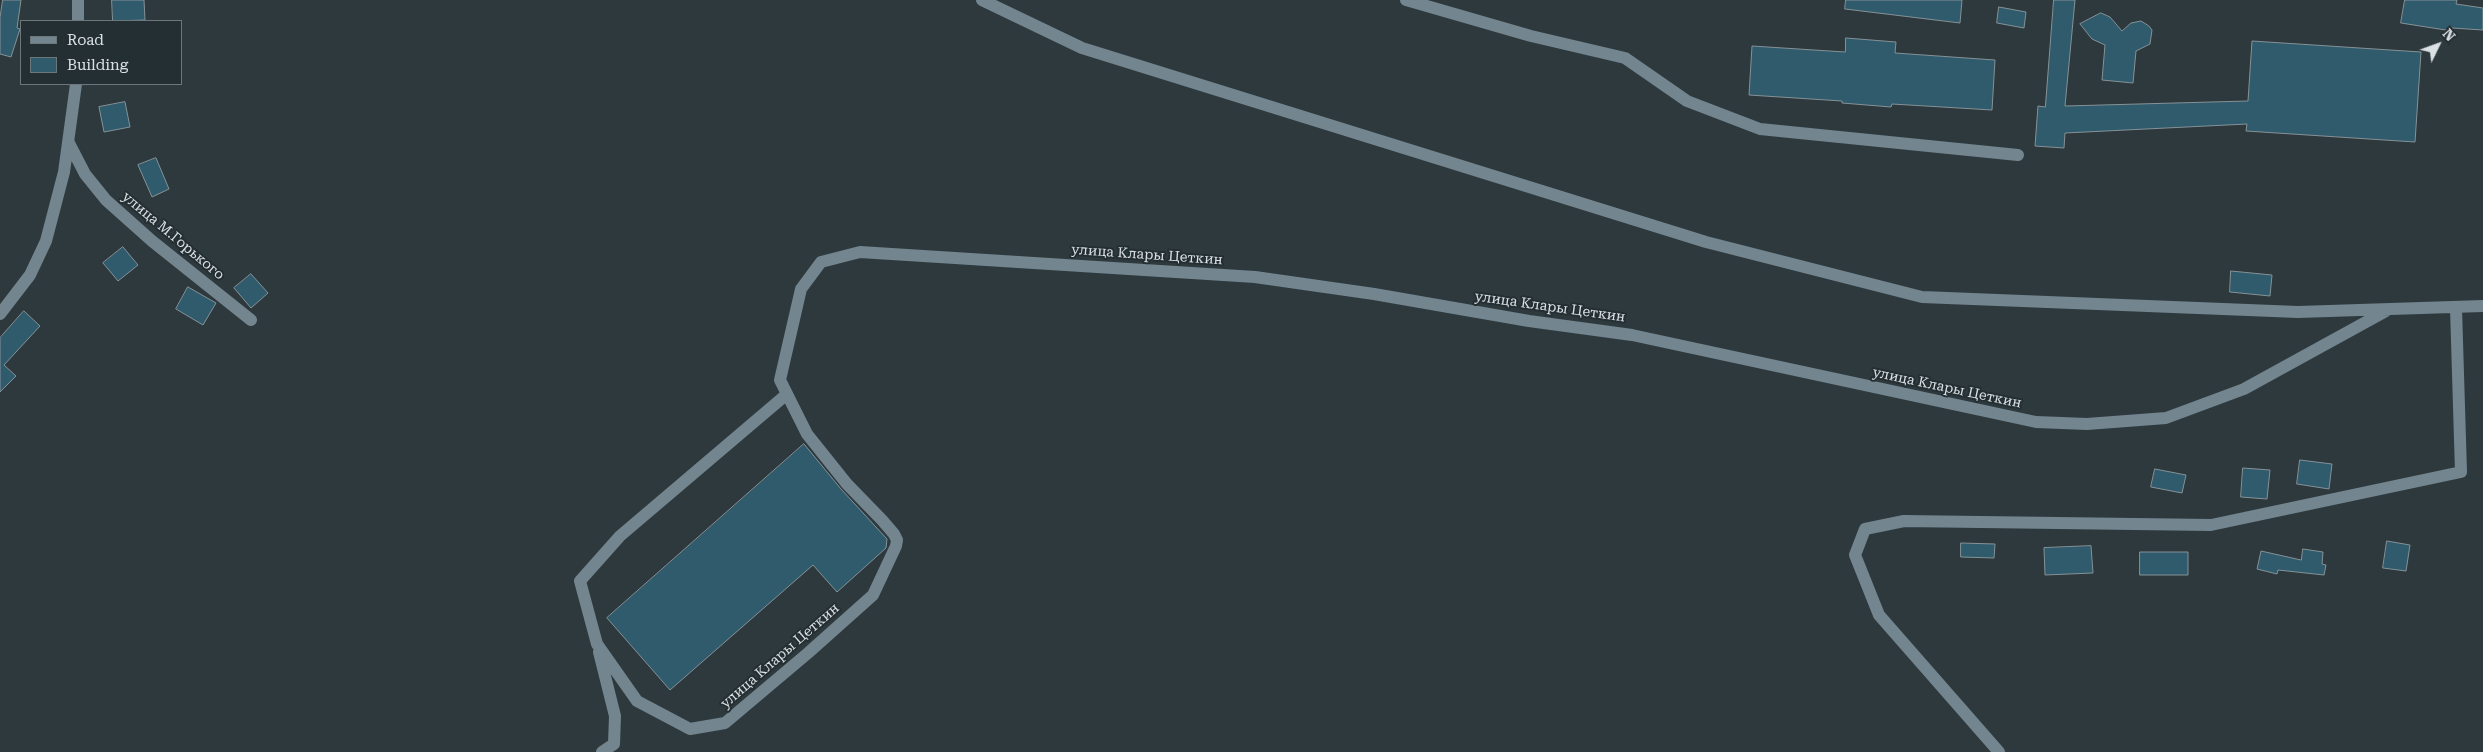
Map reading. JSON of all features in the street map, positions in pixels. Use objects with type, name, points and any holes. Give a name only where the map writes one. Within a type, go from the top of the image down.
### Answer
[{"type":"street","points":[[78,0],[78,20]]},
{"type":"street","points":[[982,0],[1092,51],[1706,242],[1922,298],[2298,312],[2386,311],[2483,306]]},
{"type":"street","points":[[1406,0],[1531,36],[1625,58],[1687,101],[1760,129],[2018,155]]},
{"type":"street","points":[[0,314],[30,275],[46,242],[64,172],[76,85]]},
{"type":"street","name":"улица М.Горького","points":[[69,143],[85,174],[106,200],[152,241],[251,320]]},
{"type":"street","name":"улица Клары Цеткин","points":[[787,394],[620,536],[580,581],[597,644],[638,700],[690,729],[725,723],[873,595],[897,540],[882,520],[848,484],[806,434],[787,394],[780,380],[801,289],[821,262],[860,252],[1255,277],[1354,291],[1529,321],[1632,334],[2036,422],[2087,424],[2166,418],[2244,388],[2386,311]]},
{"type":"street","points":[[1998,752],[1879,615],[1855,555],[1865,529],[1904,521],[2211,525],[2461,472],[2456,308]]},
{"type":"street","points":[[597,644],[615,716],[612,748],[602,752]]},
{"type":"building","points":[[3,0],[21,0],[17,28],[20,29],[11,57],[0,54],[0,18]]},
{"type":"building","points":[[112,0],[144,0],[145,20],[113,20]]},
{"type":"building","points":[[1846,0],[1962,0],[1960,23],[1845,9]]},
{"type":"building","points":[[2054,0],[2075,0],[2065,106],[2248,101],[2252,41],[2421,52],[2415,142],[2246,131],[2247,124],[2065,133],[2064,148],[2035,146],[2038,106],[2045,107]]},
{"type":"building","points":[[2405,0],[2457,0],[2456,4],[2483,8],[2483,30],[2452,28],[2452,31],[2401,23]]},
{"type":"building","points":[[1999,7],[2026,12],[2024,28],[1997,23]]},
{"type":"building","points":[[2101,13],[2110,17],[2122,31],[2131,23],[2141,21],[2152,30],[2150,44],[2136,51],[2133,83],[2102,80],[2105,45],[2092,39],[2080,24]]},
{"type":"building","points":[[1846,38],[1896,42],[1895,53],[1995,60],[1992,110],[1892,104],[1891,107],[1842,103],[1842,101],[1749,95],[1752,46],[1845,52]]},
{"type":"building","points":[[125,102],[130,127],[104,132],[99,107]]},
{"type":"building","points":[[156,158],[169,189],[152,197],[138,165]]},
{"type":"building","points":[[123,247],[138,265],[118,281],[103,263]]},
{"type":"building","points":[[2231,271],[2272,275],[2270,296],[2230,292]]},
{"type":"building","points":[[251,274],[268,293],[251,308],[234,288]]},
{"type":"building","points":[[188,287],[216,303],[203,325],[176,309]]},
{"type":"building","points":[[24,311],[40,326],[4,365],[16,376],[0,392],[0,338]]},
{"type":"building","points":[[804,444],[841,489],[887,539],[886,548],[837,592],[813,565],[670,690],[607,618]]},
{"type":"building","points":[[2300,460],[2332,464],[2329,489],[2297,484]]},
{"type":"building","points":[[2243,468],[2270,470],[2267,499],[2241,497]]},
{"type":"building","points":[[2155,469],[2186,475],[2182,493],[2151,487]]},
{"type":"building","points":[[2387,541],[2410,545],[2406,571],[2383,568]]},
{"type":"building","points":[[1961,543],[1995,544],[1994,558],[1961,557]]},
{"type":"building","points":[[2091,546],[2093,573],[2045,575],[2044,548]]},
{"type":"building","points":[[2303,549],[2323,552],[2322,564],[2326,565],[2324,575],[2278,570],[2277,574],[2257,569],[2261,551],[2301,560]]},
{"type":"building","points":[[2140,552],[2188,552],[2188,575],[2140,575]]}]
